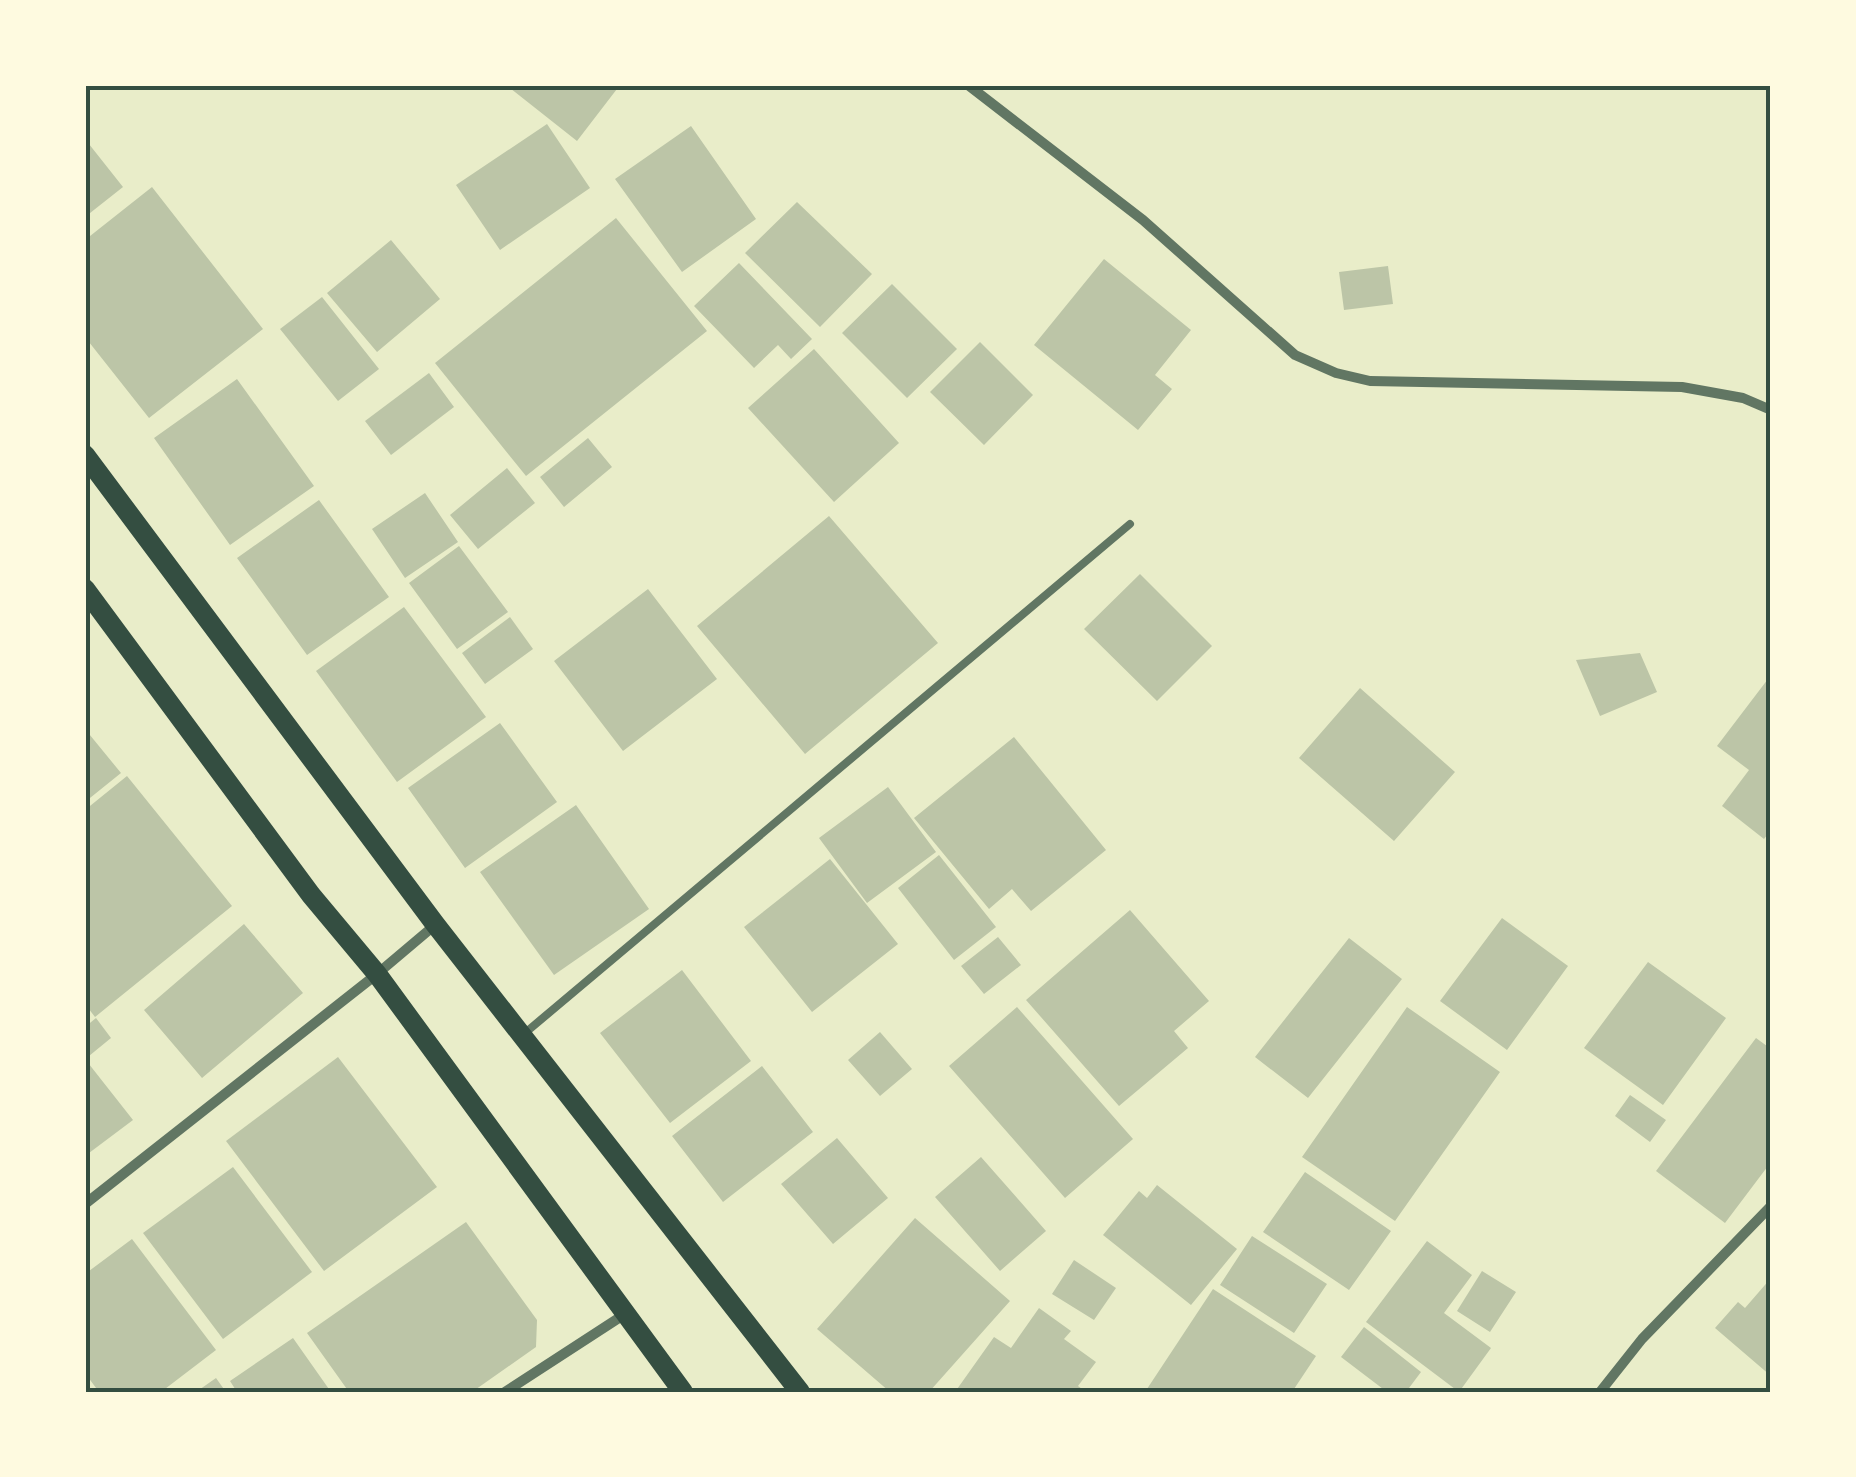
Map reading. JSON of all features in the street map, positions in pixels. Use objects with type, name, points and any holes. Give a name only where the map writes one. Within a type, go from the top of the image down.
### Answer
[{"type":"main road","points":[[85,455],[435,924],[800,1392]]},
{"type":"main road","points":[[85,589],[311,895],[377,974],[683,1392]]},
{"type":"street","points":[[968,85],[1143,220],[1295,355],[1315,366],[1370,381],[1697,388],[1743,398],[1771,410]]},
{"type":"street","points":[[85,1204],[435,924]]},
{"type":"street","points":[[1600,1392],[1642,1339],[1771,1206]]},
{"type":"street","points":[[505,1392],[625,1314]]},
{"type":"lane","points":[[522,1036],[1130,524]]},
{"type":"building","points":[[506,85],[620,85],[577,141]]},
{"type":"building","points":[[547,124],[590,188],[500,250],[456,185]]},
{"type":"building","points":[[691,126],[756,219],[682,272],[615,179]]},
{"type":"building","points":[[85,139],[123,187],[85,217]]},
{"type":"building","points":[[152,187],[263,329],[149,418],[85,337],[85,240]]},
{"type":"building","points":[[797,202],[872,274],[820,327],[745,253]]},
{"type":"building","points":[[616,218],[707,331],[526,476],[435,363]]},
{"type":"building","points":[[391,240],[440,299],[377,352],[327,293]]},
{"type":"building","points":[[1104,259],[1191,330],[1155,375],[1172,389],[1138,430],[1034,345]]},
{"type":"building","points":[[739,263],[812,339],[791,359],[778,345],[754,368],[694,306]]},
{"type":"building","points":[[1388,266],[1393,304],[1344,310],[1339,272]]},
{"type":"building","points":[[892,284],[957,349],[907,398],[842,333]]},
{"type":"building","points":[[322,297],[379,369],[338,401],[280,329]]},
{"type":"building","points":[[980,342],[1033,395],[984,445],[930,392]]},
{"type":"building","points":[[814,349],[899,443],[834,502],[748,408]]},
{"type":"building","points":[[429,373],[454,407],[391,455],[365,421]]},
{"type":"building","points":[[237,379],[314,486],[230,545],[154,438]]},
{"type":"building","points":[[588,438],[612,467],[564,507],[540,477]]},
{"type":"building","points":[[507,468],[535,503],[478,549],[450,515]]},
{"type":"building","points":[[425,493],[458,542],[405,578],[372,529]]},
{"type":"building","points":[[319,500],[389,597],[307,655],[237,558]]},
{"type":"building","points":[[829,516],[938,643],[805,754],[697,626]]},
{"type":"building","points":[[459,546],[508,612],[457,649],[409,583]]},
{"type":"building","points":[[1140,574],[1212,646],[1157,701],[1084,629]]},
{"type":"building","points":[[648,589],[717,679],[623,751],[554,661]]},
{"type":"building","points":[[404,607],[486,717],[397,782],[316,671]]},
{"type":"building","points":[[510,617],[533,649],[485,684],[462,653]]},
{"type":"building","points":[[1640,653],[1657,692],[1600,716],[1576,660]]},
{"type":"building","points":[[1771,675],[1771,830],[1764,839],[1722,806],[1749,770],[1717,746]]},
{"type":"building","points":[[1360,688],[1455,772],[1394,841],[1299,758]]},
{"type":"building","points":[[500,723],[557,802],[465,868],[408,788]]},
{"type":"building","points":[[85,729],[121,773],[85,802]]},
{"type":"building","points":[[1014,737],[1106,850],[1031,911],[1012,889],[989,909],[914,818]]},
{"type":"building","points":[[127,776],[232,906],[95,1017],[85,1004],[85,810]]},
{"type":"building","points":[[888,787],[936,852],[867,903],[819,838]]},
{"type":"building","points":[[576,805],[649,909],[554,975],[480,872]]},
{"type":"building","points":[[939,855],[996,927],[954,960],[898,888]]},
{"type":"building","points":[[830,859],[898,944],[812,1012],[744,927]]},
{"type":"building","points":[[1130,910],[1209,1001],[1174,1031],[1188,1048],[1119,1106],[1026,1000]]},
{"type":"building","points":[[1502,918],[1568,966],[1507,1050],[1440,1001]]},
{"type":"building","points":[[244,924],[303,993],[202,1078],[144,1010]]},
{"type":"building","points":[[998,937],[1021,965],[984,994],[961,966]]},
{"type":"building","points":[[1349,938],[1402,979],[1308,1098],[1255,1057]]},
{"type":"building","points":[[1648,962],[1726,1018],[1663,1105],[1584,1048]]},
{"type":"building","points":[[682,970],[751,1061],[670,1123],[600,1033]]},
{"type":"building","points":[[1017,1007],[1133,1139],[1065,1198],[949,1066]]},
{"type":"building","points":[[1407,1007],[1500,1072],[1395,1221],[1302,1157]]},
{"type":"building","points":[[96,1018],[111,1038],[89,1056],[85,1051],[85,1027]]},
{"type":"building","points":[[880,1032],[912,1069],[880,1096],[848,1060]]},
{"type":"building","points":[[1756,1038],[1771,1049],[1771,1162],[1725,1223],[1656,1171]]},
{"type":"building","points":[[338,1057],[437,1187],[324,1271],[226,1141]]},
{"type":"building","points":[[85,1059],[133,1120],[85,1156]]},
{"type":"building","points":[[762,1066],[813,1132],[723,1202],[672,1136]]},
{"type":"building","points":[[1630,1095],[1666,1120],[1650,1142],[1615,1116]]},
{"type":"building","points":[[837,1138],[888,1198],[833,1244],[781,1184]]},
{"type":"building","points":[[981,1157],[1046,1231],[1000,1271],[935,1197]]},
{"type":"building","points":[[233,1167],[312,1272],[223,1339],[143,1233]]},
{"type":"building","points":[[1305,1172],[1391,1231],[1349,1290],[1263,1232]]},
{"type":"building","points":[[1157,1185],[1237,1249],[1191,1305],[1103,1235],[1139,1191],[1147,1198]]},
{"type":"building","points":[[915,1218],[1010,1301],[929,1392],[890,1392],[817,1329]]},
{"type":"building","points":[[466,1222],[537,1320],[536,1347],[472,1392],[349,1392],[307,1333]]},
{"type":"building","points":[[1252,1236],[1327,1284],[1294,1333],[1220,1285]]},
{"type":"building","points":[[132,1239],[216,1350],[161,1392],[99,1392],[85,1373],[85,1274]]},
{"type":"building","points":[[1427,1241],[1472,1275],[1444,1313],[1491,1348],[1459,1392],[1366,1322]]},
{"type":"building","points":[[1074,1260],[1116,1288],[1094,1320],[1052,1294]]},
{"type":"building","points":[[1482,1271],[1516,1292],[1490,1332],[1457,1311]]},
{"type":"building","points":[[1771,1278],[1771,1376],[1715,1328],[1738,1302],[1745,1308]]},
{"type":"building","points":[[1213,1289],[1316,1356],[1292,1392],[1145,1392]]},
{"type":"building","points":[[1039,1308],[1071,1331],[1064,1339],[1096,1362],[1078,1386],[1086,1392],[955,1392],[994,1337],[1011,1348]]},
{"type":"building","points":[[1364,1327],[1421,1372],[1406,1392],[1387,1392],[1341,1357]]},
{"type":"building","points":[[293,1338],[331,1392],[237,1392],[230,1381]]},
{"type":"building","points":[[216,1378],[226,1392],[196,1392]]}]
